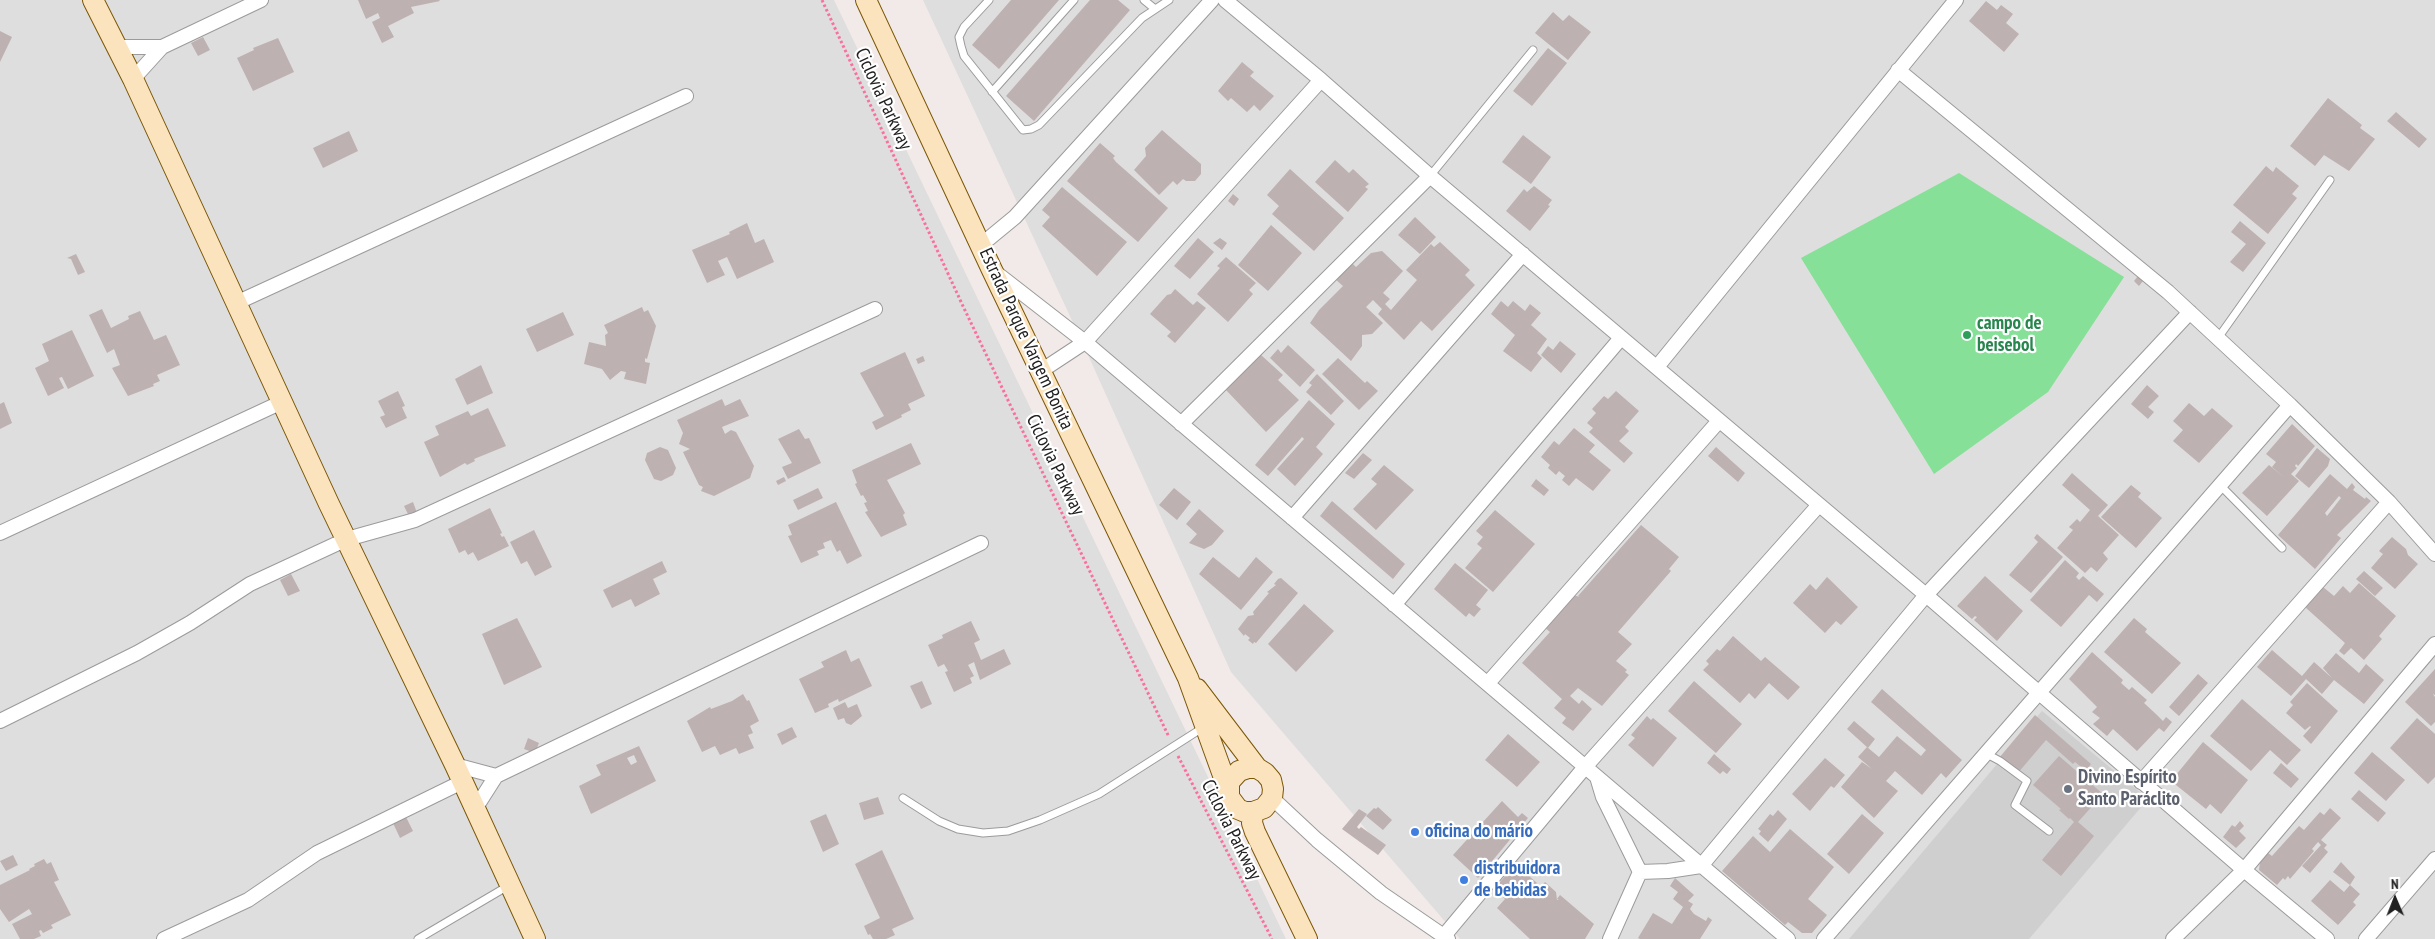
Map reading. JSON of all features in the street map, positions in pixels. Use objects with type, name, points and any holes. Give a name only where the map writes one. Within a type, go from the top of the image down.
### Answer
[{"type":"street","points":[[94,0],[133,79],[282,402],[535,939]]},
{"type":"street","points":[[133,79],[162,47],[261,0]]},
{"type":"street","name":"Estrada Parque Vargem Bonita","points":[[866,0],[992,270],[1188,678],[1228,790]]},
{"type":"street","points":[[981,245],[1015,217],[1212,0]]},
{"type":"street","points":[[1225,0],[1657,367],[1718,422],[1926,595],[2141,782],[2327,939]]},
{"type":"street","points":[[1657,367],[1956,0]]},
{"type":"street","points":[[116,47],[162,47]]},
{"type":"street","points":[[1898,70],[2150,276],[2190,312],[2290,405],[2389,502],[2435,554]]},
{"type":"street","points":[[1041,371],[1085,342],[1321,80]]},
{"type":"street","points":[[236,303],[686,96]]},
{"type":"street","points":[[1181,424],[1430,176]]},
{"type":"street","points":[[1292,518],[1523,254]]},
{"type":"street","points":[[992,270],[1085,342],[1788,939]]},
{"type":"street","points":[[0,721],[137,653],[190,623],[250,584],[347,539],[416,520],[875,309]]},
{"type":"street","points":[[1640,872],[1668,871],[1701,866],[1926,595],[2190,312]]},
{"type":"street","points":[[1394,604],[1621,338]]},
{"type":"street","points":[[0,533],[282,402]]},
{"type":"street","points":[[1824,939],[2290,405]]},
{"type":"street","points":[[1488,683],[1718,422]]},
{"type":"street","points":[[2141,782],[2389,502]]},
{"type":"street","points":[[1272,798],[1317,840],[1381,893],[1446,938],[1585,767],[1818,506]]},
{"type":"street","points":[[164,939],[248,900],[318,853],[458,773],[496,776],[981,544]]},
{"type":"street","points":[[2173,939],[2244,870],[2435,644]]},
{"type":"street","name":"Estrada Parque Vargem Bonita","points":[[1188,678],[1257,768]]},
{"type":"street","points":[[1248,768],[1257,768],[1266,773],[1271,780],[1272,798],[1264,808],[1253,812],[1238,809],[1232,804],[1228,790],[1233,776],[1239,771],[1248,768]]},
{"type":"street","points":[[475,809],[496,776]]},
{"type":"street","points":[[1597,777],[1603,797],[1640,872]]},
{"type":"street","points":[[1253,812],[1251,820],[1255,832],[1307,939]]},
{"type":"street","points":[[2366,939],[2435,859]]},
{"type":"street","points":[[1610,939],[1640,872]]},
{"type":"lane","points":[[989,0],[964,27],[960,37],[964,56],[1023,130],[1031,129],[1038,125],[1142,18],[1169,0]]},
{"type":"lane","points":[[992,92],[1074,0]]},
{"type":"lane","points":[[1144,0],[1155,9]]},
{"type":"lane","points":[[1430,176],[1532,50]]},
{"type":"lane","points":[[2218,338],[2330,180]]},
{"type":"lane","points":[[2220,485],[2282,548]]},
{"type":"lane","points":[[903,798],[939,821],[953,827],[982,833],[1008,831],[1099,794],[1173,745],[1205,727]]},
{"type":"lane","points":[[1986,754],[2000,761],[2027,782],[2015,805],[2049,831]]},
{"type":"lane","points":[[418,939],[510,885]]},
{"type":"path","name":"Ciclovia Parkway","points":[[822,0],[962,304],[1173,745],[1272,939]]},
{"type":"shaded area","points":[[0,0],[834,0],[1286,939],[0,939]]},
{"type":"shaded area","points":[[923,0],[2435,0],[2435,939],[1460,939],[1231,672],[1088,355]]},
{"type":"shaded area","points":[[2042,711],[2148,799],[2029,939],[1849,939]]},
{"type":"green space","name":"campo de beisebol","points":[[1959,173],[2124,277],[2048,392],[1934,474],[1801,258]]},
{"type":"building","points":[[358,0],[440,1],[411,7],[414,13],[388,26],[394,37],[382,43],[372,22],[380,18],[378,13],[366,19]]},
{"type":"building","points":[[1011,0],[1059,0],[999,69],[972,45]]},
{"type":"building","points":[[1090,0],[1118,0],[1130,10],[1034,121],[1006,96]]},
{"type":"building","points":[[1986,1],[1997,10],[2001,5],[2013,14],[2006,23],[2019,34],[2004,52],[1969,21]]},
{"type":"building","points":[[1553,12],[1563,21],[1569,15],[1591,32],[1568,60],[1535,33]]},
{"type":"building","points":[[0,31],[12,37],[0,62]]},
{"type":"building","points":[[203,37],[210,50],[198,56],[191,43]]},
{"type":"building","points":[[278,38],[294,72],[253,91],[237,58],[254,50],[253,48]]},
{"type":"building","points":[[1548,48],[1567,63],[1532,106],[1513,91]]},
{"type":"building","points":[[1242,62],[1254,72],[1250,76],[1274,96],[1260,111],[1254,105],[1247,112],[1231,98],[1228,101],[1218,91]]},
{"type":"building","points":[[2328,98],[2362,125],[2360,128],[2375,139],[2349,171],[2324,155],[2315,166],[2290,146]]},
{"type":"building","points":[[2396,112],[2427,139],[2419,148],[2387,121]]},
{"type":"building","points":[[1162,130],[1201,164],[1201,174],[1195,181],[1183,179],[1177,185],[1173,181],[1159,195],[1134,170],[1146,156],[1145,148]]},
{"type":"building","points":[[349,131],[358,151],[323,168],[313,148]]},
{"type":"building","points":[[1523,135],[1551,157],[1531,184],[1502,162]]},
{"type":"building","points":[[1100,143],[1115,156],[1113,158],[1116,162],[1168,208],[1138,242],[1067,181]]},
{"type":"building","points":[[1335,160],[1349,173],[1353,169],[1369,184],[1365,187],[1368,189],[1348,212],[1315,182]]},
{"type":"building","points":[[2266,166],[2273,172],[2276,167],[2299,186],[2292,194],[2297,198],[2268,234],[2233,205]]},
{"type":"building","points":[[1290,169],[1344,218],[1314,251],[1272,214],[1279,206],[1267,195]]},
{"type":"building","points":[[1534,186],[1552,200],[1548,205],[1550,206],[1530,231],[1506,211],[1524,189],[1527,192]]},
{"type":"building","points":[[1062,187],[1127,242],[1097,276],[1042,226],[1050,217],[1042,210]]},
{"type":"building","points":[[1233,194],[1239,199],[1234,206],[1228,201]]},
{"type":"building","points":[[1415,217],[1436,237],[1420,254],[1398,235]]},
{"type":"building","points":[[2240,221],[2266,243],[2243,272],[2230,262],[2246,244],[2231,232]]},
{"type":"building","points":[[747,223],[755,243],[764,239],[774,262],[737,279],[727,257],[718,261],[725,275],[707,283],[692,250],[730,234],[729,232]]},
{"type":"building","points":[[1271,225],[1302,253],[1268,291],[1238,265]]},
{"type":"building","points":[[1198,238],[1214,252],[1190,279],[1174,266]]},
{"type":"building","points":[[1220,238],[1227,243],[1222,250],[1213,243]]},
{"type":"building","points":[[1440,242],[1470,270],[1465,275],[1475,285],[1432,331],[1421,321],[1404,340],[1378,314],[1382,309],[1373,300],[1366,307],[1383,323],[1372,334],[1362,335],[1362,346],[1351,361],[1310,323],[1319,310],[1343,286],[1335,279],[1351,262],[1356,267],[1371,253],[1382,251],[1403,271],[1383,293],[1390,299],[1385,304],[1391,310],[1417,280],[1406,270],[1431,244],[1434,247]]},
{"type":"building","points":[[76,254],[85,272],[78,275],[71,259],[67,258]]},
{"type":"building","points":[[1226,257],[1256,283],[1249,290],[1253,294],[1228,322],[1197,294],[1220,268],[1217,266]]},
{"type":"building","points":[[2138,276],[2143,281],[2139,286],[2134,281]]},
{"type":"building","points":[[1175,289],[1193,305],[1197,301],[1206,308],[1175,343],[1167,336],[1171,332],[1150,314]]},
{"type":"building","points":[[1501,301],[1508,307],[1513,301],[1525,311],[1530,304],[1541,313],[1531,325],[1547,339],[1537,353],[1542,358],[1531,372],[1503,351],[1515,335],[1491,314]]},
{"type":"building","points":[[642,307],[644,312],[648,310],[656,326],[647,359],[645,358],[645,362],[650,363],[646,384],[624,379],[626,372],[621,371],[610,380],[602,369],[584,364],[589,342],[606,346],[605,335],[608,333],[604,325]]},
{"type":"building","points":[[102,309],[111,328],[129,319],[128,316],[140,311],[154,340],[166,335],[180,365],[157,375],[160,381],[153,384],[154,386],[128,396],[112,368],[120,365],[114,349],[107,353],[89,315]]},
{"type":"building","points":[[563,312],[574,335],[537,352],[526,329]]},
{"type":"building","points":[[72,330],[94,376],[68,389],[62,377],[59,378],[64,388],[48,396],[35,368],[49,361],[42,344]]},
{"type":"building","points":[[1560,341],[1576,354],[1561,373],[1541,355],[1548,346],[1553,350]]},
{"type":"building","points":[[1288,345],[1315,370],[1300,387],[1270,358],[1278,349],[1281,353]]},
{"type":"building","points":[[905,352],[925,396],[908,404],[911,410],[901,415],[902,417],[876,430],[872,422],[884,416],[860,373]]},
{"type":"building","points":[[1261,355],[1283,375],[1278,380],[1299,400],[1266,432],[1226,390]]},
{"type":"building","points":[[923,356],[925,361],[918,364],[916,359]]},
{"type":"building","points":[[1338,358],[1365,383],[1367,381],[1378,391],[1359,410],[1322,374]]},
{"type":"building","points":[[481,365],[493,393],[467,405],[455,379]]},
{"type":"building","points":[[1317,374],[1344,401],[1331,415],[1306,392],[1312,385],[1309,383]]},
{"type":"building","points":[[2147,385],[2159,396],[2148,407],[2154,412],[2148,419],[2131,404]]},
{"type":"building","points":[[398,391],[405,406],[402,407],[407,418],[386,428],[380,417],[385,415],[378,401]]},
{"type":"building","points":[[1616,391],[1639,411],[1625,427],[1629,431],[1619,441],[1633,453],[1624,463],[1589,432],[1593,428],[1587,423],[1596,413],[1592,409],[1604,396],[1608,399]]},
{"type":"building","points":[[722,399],[725,406],[740,399],[749,416],[722,427],[725,434],[731,430],[736,432],[754,466],[750,478],[714,496],[701,491],[703,487],[699,485],[683,452],[690,449],[679,444],[683,433],[677,420]]},
{"type":"building","points":[[1309,400],[1335,424],[1316,447],[1323,454],[1295,486],[1277,469],[1304,439],[1302,437],[1268,476],[1255,465]]},
{"type":"building","points":[[4,402],[12,423],[0,429],[0,404]]},
{"type":"building","points":[[2189,403],[2204,416],[2212,408],[2233,426],[2199,463],[2173,441],[2183,430],[2173,421]]},
{"type":"building","points":[[488,408],[506,446],[474,459],[475,461],[467,465],[465,463],[440,477],[424,442],[439,435],[435,426],[468,411],[471,416]]},
{"type":"building","points":[[2292,424],[2315,446],[2298,466],[2296,464],[2297,468],[2291,474],[2299,481],[2267,516],[2242,493],[2269,465],[2285,478],[2272,467],[2276,462],[2266,454]]},
{"type":"building","points":[[1574,428],[1595,445],[1589,452],[1611,470],[1593,491],[1576,478],[1569,486],[1562,480],[1565,476],[1559,471],[1556,475],[1548,468],[1550,465],[1541,457],[1554,441],[1559,445]]},
{"type":"building","points":[[799,429],[805,439],[809,438],[821,463],[788,479],[782,467],[792,463],[778,439]]},
{"type":"building","points":[[911,443],[921,464],[887,480],[905,513],[903,515],[907,525],[881,537],[865,512],[868,511],[864,503],[867,502],[863,495],[861,496],[855,484],[857,483],[852,470]]},
{"type":"building","points":[[660,447],[668,450],[676,468],[673,475],[661,481],[654,479],[645,460],[647,453]]},
{"type":"building","points":[[1716,447],[1745,473],[1738,482],[1708,456]]},
{"type":"building","points":[[2317,448],[2330,459],[2328,466],[2309,488],[2295,476]]},
{"type":"building","points":[[1363,453],[1372,460],[1354,479],[1345,473]]},
{"type":"building","points":[[1384,465],[1414,490],[1376,530],[1353,509],[1377,484],[1371,479]]},
{"type":"building","points":[[2072,473],[2108,505],[2098,516],[2119,535],[2103,553],[2108,559],[2097,572],[2091,567],[2085,573],[2057,548],[2073,530],[2069,527],[2077,519],[2080,522],[2090,510],[2062,485]]},
{"type":"building","points":[[2330,474],[2347,489],[2352,483],[2355,487],[2353,490],[2371,501],[2337,535],[2341,538],[2315,569],[2278,535]],"holes":[[[2339,496],[2341,498],[2327,516],[2325,513]]]},
{"type":"building","points":[[784,477],[786,481],[778,485],[776,481]]},
{"type":"building","points":[[1536,479],[1549,490],[1544,496],[1531,486]]},
{"type":"building","points":[[2131,485],[2141,493],[2138,497],[2162,518],[2136,548],[2101,517]]},
{"type":"building","points":[[818,488],[823,498],[798,510],[793,500]]},
{"type":"building","points":[[1174,488],[1191,502],[1177,520],[1159,505]]},
{"type":"building","points":[[1332,501],[1405,564],[1393,579],[1320,516]]},
{"type":"building","points":[[413,502],[417,513],[409,516],[404,506]]},
{"type":"building","points":[[836,502],[862,556],[847,564],[840,550],[837,552],[831,540],[823,543],[825,548],[817,551],[819,555],[801,563],[788,536],[792,535],[788,525]]},
{"type":"building","points":[[490,508],[502,533],[500,534],[502,537],[504,536],[509,546],[478,561],[473,552],[468,555],[465,550],[459,553],[448,529]]},
{"type":"building","points":[[1199,509],[1224,531],[1212,545],[1204,549],[1189,543],[1197,534],[1186,524]]},
{"type":"building","points":[[1495,510],[1535,544],[1493,592],[1465,568],[1482,548],[1477,544],[1483,537],[1476,531]]},
{"type":"building","points":[[1641,525],[1679,557],[1669,569],[1671,571],[1618,632],[1632,644],[1616,661],[1627,670],[1625,672],[1629,675],[1602,706],[1578,688],[1570,696],[1579,704],[1582,700],[1592,709],[1573,731],[1562,723],[1566,718],[1554,708],[1562,699],[1522,663],[1550,632],[1545,628],[1573,595],[1580,597],[1578,596]]},
{"type":"building","points":[[534,530],[552,567],[535,576],[527,561],[521,564],[510,542]]},
{"type":"building","points":[[2037,534],[2063,557],[2031,593],[2009,575],[2038,542],[2034,538]]},
{"type":"building","points":[[2392,537],[2406,549],[2408,555],[2418,564],[2395,589],[2371,568],[2383,554],[2379,551]]},
{"type":"building","points":[[1213,557],[1239,578],[1256,557],[1273,572],[1241,610],[1199,574]]},
{"type":"building","points":[[2065,560],[2079,573],[2076,577],[2079,580],[2083,576],[2104,594],[2097,602],[2089,595],[2061,627],[2030,600]]},
{"type":"building","points":[[662,561],[667,572],[653,579],[660,594],[635,607],[631,599],[612,608],[603,590]]},
{"type":"building","points":[[1455,563],[1488,590],[1476,605],[1481,609],[1474,617],[1469,613],[1466,617],[1434,589]]},
{"type":"building","points":[[2364,571],[2383,588],[2375,596],[2356,579]]},
{"type":"building","points":[[291,574],[300,591],[288,596],[280,580]]},
{"type":"building","points":[[1985,576],[2023,611],[1997,641],[1974,620],[1977,617],[1975,616],[1972,619],[1957,606]]},
{"type":"building","points":[[1827,577],[1858,607],[1841,625],[1836,621],[1825,633],[1793,603],[1810,584],[1816,590]]},
{"type":"building","points":[[1281,578],[1298,593],[1256,643],[1254,642],[1253,644],[1248,640],[1250,638],[1245,634],[1244,636],[1238,629],[1248,616],[1254,615],[1253,612],[1269,593],[1267,592]]},
{"type":"building","points":[[2359,583],[2396,616],[2379,636],[2382,639],[2364,660],[2351,648],[2344,655],[2339,651],[2345,643],[2305,607],[2323,587],[2334,596],[2343,586],[2350,593]]},
{"type":"building","points":[[1304,604],[1334,631],[1296,672],[1268,644]]},
{"type":"building","points":[[517,618],[542,667],[504,685],[482,634]]},
{"type":"building","points":[[2134,618],[2147,629],[2145,632],[2181,663],[2152,694],[2104,652]]},
{"type":"building","points":[[971,621],[980,640],[974,643],[981,660],[1004,649],[1011,664],[980,680],[974,662],[968,665],[974,676],[970,678],[972,683],[954,692],[945,672],[948,671],[944,664],[938,667],[928,645],[943,638],[942,635]]},
{"type":"building","points":[[1733,636],[1761,661],[1765,657],[1800,687],[1788,700],[1769,683],[1755,699],[1749,693],[1740,703],[1703,670],[1709,664],[1706,661],[1717,649],[1720,651]]},
{"type":"building","points":[[846,650],[851,662],[859,658],[872,686],[839,702],[838,699],[828,704],[829,707],[815,713],[799,679],[824,667],[821,662]]},
{"type":"building","points":[[2272,650],[2302,676],[2314,662],[2332,678],[2323,668],[2336,653],[2359,673],[2366,664],[2384,680],[2364,704],[2334,680],[2322,694],[2306,679],[2291,696],[2257,667]]},
{"type":"building","points":[[2092,652],[2123,680],[2121,683],[2129,690],[2132,687],[2147,700],[2144,703],[2163,721],[2166,717],[2172,722],[2164,732],[2159,728],[2137,751],[2113,729],[2107,736],[2093,724],[2100,718],[2092,712],[2097,707],[2069,679]]},
{"type":"building","points":[[2435,669],[2435,695],[2433,694],[2435,697],[2435,722],[2431,726],[2405,702]]},
{"type":"building","points":[[2198,674],[2208,683],[2179,716],[2169,707]]},
{"type":"building","points":[[922,681],[932,704],[921,709],[910,686]]},
{"type":"building","points":[[1694,681],[1742,724],[1716,753],[1668,711]]},
{"type":"building","points":[[2307,683],[2338,711],[2311,744],[2303,736],[2311,727],[2305,730],[2286,713],[2293,705],[2290,702]]},
{"type":"building","points":[[1882,689],[1962,760],[1946,778],[1941,773],[1922,795],[1895,771],[1886,781],[1898,791],[1874,818],[1841,787],[1862,762],[1872,769],[1858,757],[1867,747],[1879,757],[1897,736],[1921,756],[1926,750],[1871,702]]},
{"type":"building","points":[[743,694],[747,701],[749,700],[759,721],[750,726],[753,733],[748,735],[754,748],[739,754],[736,748],[720,755],[715,746],[702,752],[687,721],[710,707],[711,709],[732,701]]},
{"type":"building","points":[[2242,699],[2301,750],[2287,765],[2270,750],[2251,771],[2210,736]]},
{"type":"building","points":[[845,702],[848,708],[857,704],[862,716],[851,725],[846,723],[844,718],[838,720],[833,708]]},
{"type":"building","points":[[2035,715],[2091,764],[2086,771],[2075,762],[2073,764],[2046,740],[2017,774],[1999,758]]},
{"type":"building","points":[[1647,716],[1651,720],[1653,718],[1677,738],[1653,767],[1628,745],[1635,738],[1631,735]]},
{"type":"building","points":[[2417,718],[2435,734],[2435,777],[2428,784],[2390,748]]},
{"type":"building","points":[[1854,721],[1875,739],[1868,748],[1847,729]]},
{"type":"building","points":[[792,727],[797,737],[782,745],[777,734]]},
{"type":"building","points":[[1508,734],[1540,762],[1517,787],[1485,760]]},
{"type":"building","points":[[528,738],[539,743],[535,753],[524,749]]},
{"type":"building","points":[[2203,742],[2248,780],[2221,814],[2210,804],[2206,809],[2171,781]]},
{"type":"building","points":[[639,746],[656,781],[591,814],[579,786],[601,775],[596,765]],"holes":[[[634,755],[637,762],[631,765],[627,758]]]},
{"type":"building","points":[[2372,752],[2405,780],[2386,801],[2354,773]]},
{"type":"building","points":[[1714,754],[1731,769],[1727,774],[1723,771],[1720,774],[1707,763]]},
{"type":"building","name":"Divino Espírito Santo Paráclito","points":[[2059,756],[2103,794],[2078,822],[2094,836],[2061,876],[2042,860],[2074,822],[2033,785]]},
{"type":"building","points":[[1825,758],[1845,775],[1834,788],[1831,786],[1810,811],[1792,794]]},
{"type":"building","points":[[2281,763],[2299,779],[2291,788],[2273,773]]},
{"type":"building","points":[[2359,790],[2386,813],[2378,822],[2351,799]]},
{"type":"building","points":[[878,797],[884,814],[864,820],[859,803]]},
{"type":"building","points":[[1502,801],[1518,817],[1522,813],[1528,818],[1478,878],[1453,855]]},
{"type":"building","points":[[1378,807],[1392,820],[1383,830],[1366,816],[1374,808]]},
{"type":"building","points":[[2330,808],[2341,818],[2321,840],[2327,845],[2324,848],[2328,852],[2310,873],[2302,866],[2321,845],[2318,842],[2312,849],[2314,851],[2290,879],[2288,876],[2285,880],[2283,878],[2277,885],[2259,870],[2260,862],[2268,853],[2272,856],[2299,826],[2304,830],[2320,812],[2324,815]]},
{"type":"building","points":[[1359,809],[1367,814],[1357,827],[1359,829],[1361,827],[1386,845],[1378,855],[1342,829]]},
{"type":"building","points":[[1778,810],[1787,819],[1768,842],[1759,834],[1761,831],[1758,829],[1770,814],[1773,816]]},
{"type":"building","points":[[826,814],[839,844],[823,852],[810,821]]},
{"type":"building","points":[[1862,814],[1884,833],[1849,874],[1827,854]]},
{"type":"building","points":[[406,817],[413,831],[400,838],[393,823]]},
{"type":"building","points":[[2240,821],[2244,826],[2239,831],[2246,838],[2236,848],[2223,837],[2232,825],[2235,827]]},
{"type":"building","points":[[1790,829],[1834,867],[1808,899],[1827,915],[1812,933],[1802,933],[1788,922],[1785,925],[1722,871],[1753,836],[1770,852]]},
{"type":"building","points":[[882,850],[914,919],[892,929],[895,935],[886,939],[873,939],[870,934],[868,935],[864,926],[880,918],[855,864]]},
{"type":"building","points":[[13,855],[18,865],[6,871],[0,861]]},
{"type":"building","points":[[44,859],[47,864],[51,862],[59,880],[54,882],[71,915],[51,925],[53,928],[43,933],[41,930],[39,931],[41,936],[34,939],[20,939],[12,924],[32,914],[29,909],[9,922],[0,909],[0,885],[30,870],[35,866],[34,864]]},
{"type":"building","points":[[1518,861],[1531,874],[1529,876],[1537,883],[1536,885],[1541,885],[1537,891],[1545,882],[1556,892],[1557,900],[1559,900],[1557,899],[1560,895],[1594,924],[1585,939],[1530,939],[1497,908],[1505,899],[1494,889]]},
{"type":"building","points":[[2341,862],[2355,877],[2350,885],[2333,872]]},
{"type":"building","points":[[1675,878],[1694,895],[1688,901],[1693,904],[1690,909],[1694,914],[1706,921],[1708,917],[1712,920],[1700,939],[1638,938],[1653,913],[1672,924],[1683,907],[1673,899],[1678,892],[1670,886]]},
{"type":"building","points":[[2330,880],[2344,892],[2350,885],[2360,894],[2353,902],[2356,905],[2338,925],[2311,901]]},
{"type":"place","name":"campo de beisebol","points":[[1967,335]]},
{"type":"place","name":"Divino Espírito Santo Paráclito","points":[[2068,789]]},
{"type":"place","name":"oficina do mário","points":[[1415,832]]},
{"type":"place","name":"distribuidora de bebidas","points":[[1464,880]]}]
